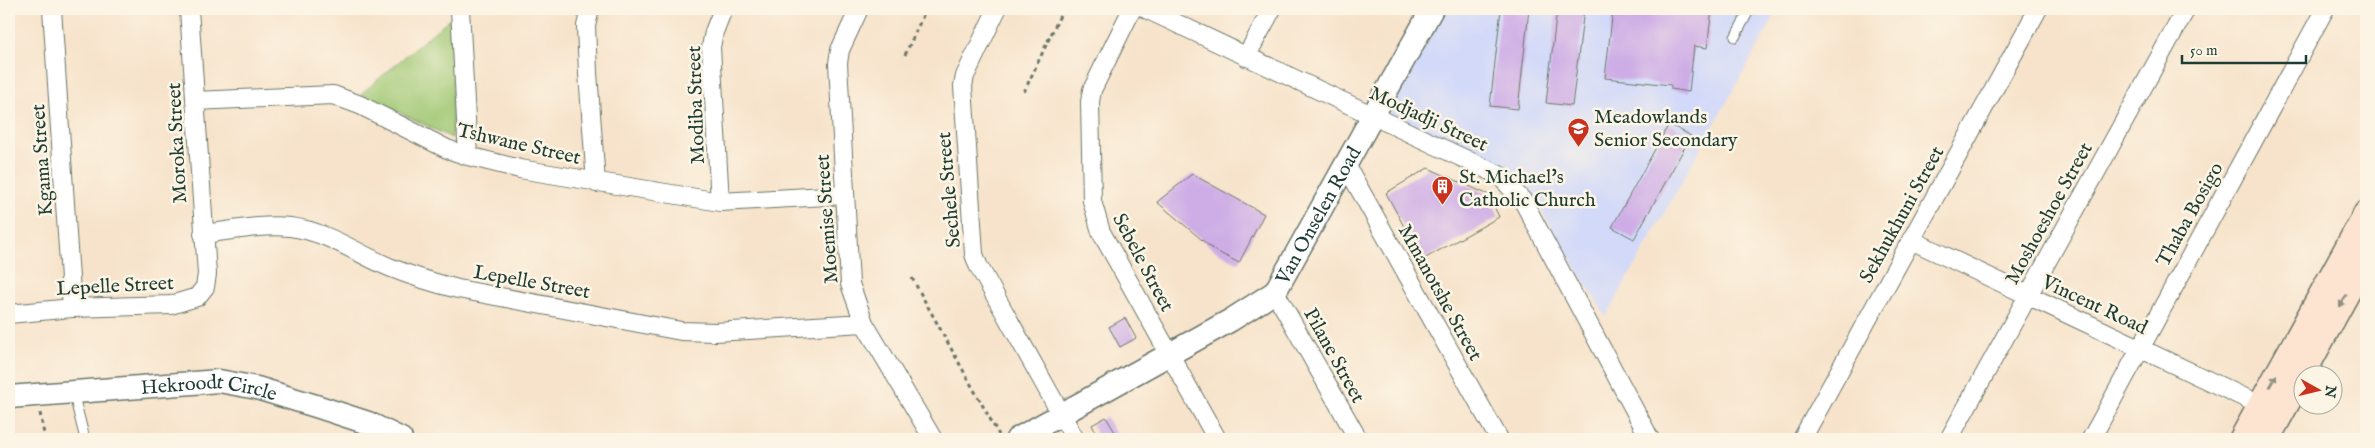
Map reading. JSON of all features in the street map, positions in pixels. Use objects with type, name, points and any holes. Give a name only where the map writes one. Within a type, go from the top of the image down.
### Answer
[{"type":"main road","points":[[2242,439],[2366,214]]},
{"type":"main road","points":[[2267,439],[2366,258]]},
{"type":"street","name":"Kgama Street","points":[[52,9],[72,308]]},
{"type":"street","name":"Moroka Street","points":[[189,9],[207,274]]},
{"type":"street","points":[[460,9],[468,156]]},
{"type":"street","points":[[590,9],[586,26],[596,183]]},
{"type":"street","name":"Modiba Street","points":[[720,202],[712,47],[723,9]]},
{"type":"street","name":"Moemise Street","points":[[859,9],[840,50],[838,63],[848,268],[854,298],[864,323],[934,439]]},
{"type":"street","name":"Sechele Street","points":[[996,9],[965,76],[963,86],[974,254],[978,265],[1075,439]]},
{"type":"street","name":"Sebele Street","points":[[1132,9],[1092,90],[1089,125],[1092,201],[1101,232],[1216,439]]},
{"type":"street","name":"Modjadji Street","points":[[1146,9],[1478,163],[1500,175],[1511,185],[1523,201],[1650,439]]},
{"type":"street","points":[[1246,57],[1272,9]]},
{"type":"street","name":"Van Onselen Road","points":[[1017,439],[1238,316],[1275,292],[1432,9]]},
{"type":"street","name":"Sekhukhuni Street","points":[[1802,439],[2038,9]]},
{"type":"street","name":"Moshoeshoe Street","points":[[1949,439],[2186,9]]},
{"type":"street","name":"Thaba Bosigo","points":[[2090,439],[2325,9]]},
{"type":"street","name":"Tshwane Street","points":[[195,101],[333,95],[360,105],[428,140],[468,156],[520,169],[720,202],[844,195]]},
{"type":"street","name":"Mmanotshe Street","points":[[1346,166],[1499,439]]},
{"type":"street","name":"Lepelle Street","points":[[203,234],[268,226],[291,227],[330,238],[388,267],[427,281],[458,289],[681,331],[715,332],[864,323]]},
{"type":"street","name":"Vincent Road","points":[[1911,240],[2260,405]]},
{"type":"street","name":"Lepelle Street","points":[[9,314],[72,308],[171,305],[186,302],[197,297],[204,287],[207,274]]},
{"type":"street","name":"Pilane Street","points":[[1275,292],[1358,439]]},
{"type":"street","name":"Hekroodt Circle","points":[[9,397],[219,381],[257,388],[319,407],[368,423],[402,439]]},
{"type":"lane","points":[[1735,37],[1750,9]]},
{"type":"lane","points":[[72,392],[85,439]]},
{"type":"path","points":[[906,55],[926,9]]},
{"type":"path","points":[[1024,92],[1063,9]]},
{"type":"path","points":[[912,278],[1001,439]]},
{"type":"path","points":[[36,395],[45,439]]},
{"type":"shaded area","name":"Meadowlands Senior Secondary","points":[[1446,9],[1779,9],[1606,317],[1523,181],[1387,114]]},
{"type":"green space","points":[[453,16],[452,138],[361,94]]},
{"type":"building","points":[[1501,9],[1529,9],[1518,109],[1490,106]]},
{"type":"building","points":[[1557,9],[1584,9],[1572,106],[1546,103]]},
{"type":"building","points":[[1613,9],[1712,9],[1707,48],[1694,46],[1689,92],[1671,89],[1671,85],[1605,78]]},
{"type":"building","points":[[1669,124],[1691,136],[1634,239],[1612,227]]},
{"type":"building","name":"St. Michael's Catholic Church","points":[[1428,168],[1489,195],[1499,217],[1422,260],[1386,193]]},
{"type":"building","points":[[1192,174],[1264,214],[1239,263],[1214,250],[1157,202]]},
{"type":"building","points":[[1125,318],[1136,338],[1120,347],[1109,327]]},
{"type":"building","points":[[1106,417],[1119,439],[1099,439],[1092,425]]},
{"type":"place","name":"Meadowlands Senior Secondary","points":[[1578,147]]},
{"type":"place","name":"St. Michael's Catholic Church","points":[[1443,206]]}]
